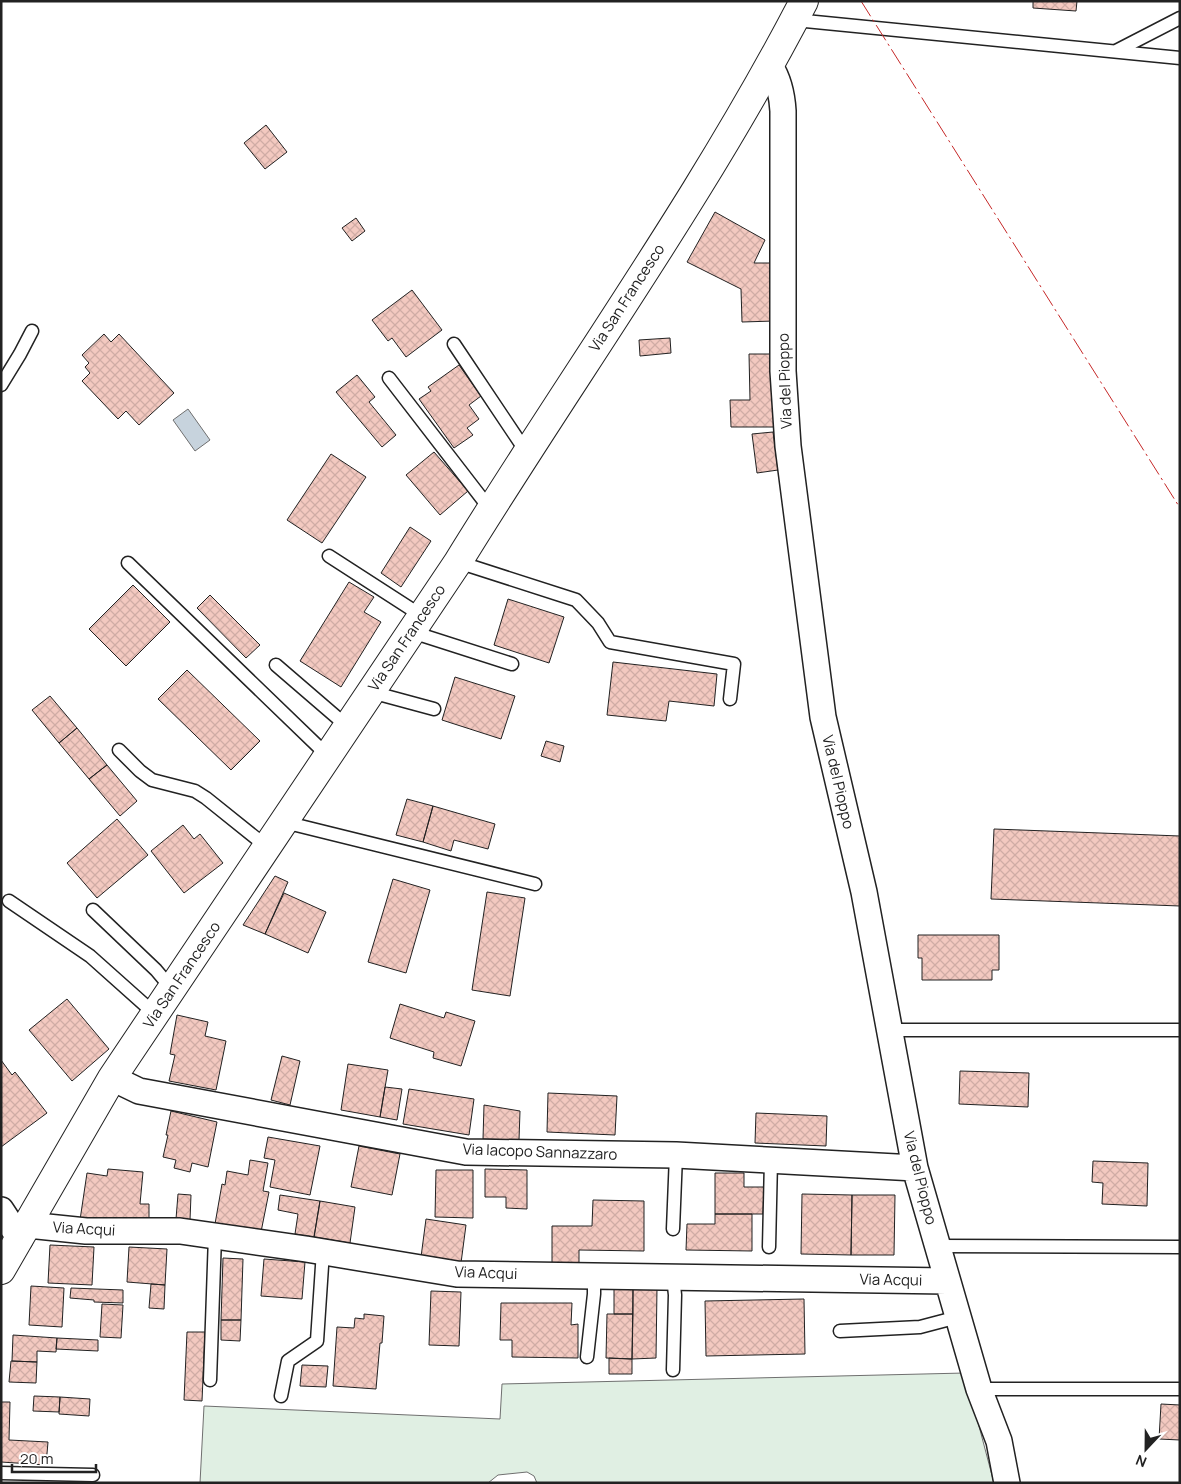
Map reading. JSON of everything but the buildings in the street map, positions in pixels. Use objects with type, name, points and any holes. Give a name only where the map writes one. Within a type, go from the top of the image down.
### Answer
[{"type":"main road","name":"Via San Francesco","points":[[1,1270],[112,1078],[417,624],[660,250],[770,66],[800,10]]},
{"type":"street","name":"Via del Pioppo","points":[[770,66],[779,83],[783,110],[783,371],[788,446],[823,717],[864,892],[915,1168],[979,1389],[999,1442],[1007,1483]]},
{"type":"street","name":"Via Iacopo Sannazzaro","points":[[112,1078],[139,1090],[466,1152],[676,1155],[915,1168]]},
{"type":"street","points":[[1,1210],[24,1232]]},
{"type":"street","name":"Via Acqui","points":[[24,1232],[180,1231],[457,1274],[948,1281]]},
{"type":"lane","points":[[800,10],[1180,58]]},
{"type":"lane","points":[[1116,51],[1180,18]]},
{"type":"lane","points":[[1,385],[32,331]]},
{"type":"lane","points":[[454,344],[527,453]]},
{"type":"lane","points":[[389,378],[490,509]]},
{"type":"lane","points":[[329,556],[417,624],[512,664]]},
{"type":"lane","points":[[458,562],[576,600],[598,623],[610,642],[734,664],[730,699]]},
{"type":"lane","points":[[128,563],[328,756]]},
{"type":"lane","points":[[276,665],[348,726]]},
{"type":"lane","points":[[371,692],[434,710]]},
{"type":"lane","points":[[119,750],[152,780],[195,791],[206,798],[267,847]]},
{"type":"lane","points":[[284,822],[535,884]]},
{"type":"lane","points":[[9,901],[90,956],[155,1014]]},
{"type":"lane","points":[[93,910],[156,970],[172,989]]},
{"type":"lane","points":[[889,1030],[1180,1030]]},
{"type":"lane","points":[[673,1229],[676,1155]]},
{"type":"lane","points":[[769,1247],[771,1160]]},
{"type":"lane","points":[[210,1380],[215,1236]]},
{"type":"lane","points":[[938,1246],[1180,1247]]},
{"type":"lane","points":[[281,1396],[288,1361],[317,1341],[323,1252]]},
{"type":"lane","points":[[587,1357],[594,1294],[594,1276]]},
{"type":"lane","points":[[673,1276],[675,1295],[673,1370]]},
{"type":"lane","points":[[840,1331],[920,1327],[958,1317]]},
{"type":"lane","points":[[979,1389],[1180,1389]]},
{"type":"lane","points":[[1,1473],[93,1475]]},
{"type":"green space","points":[[965,1373],[994,1483],[537,1483],[534,1476],[527,1472],[498,1475],[488,1483],[200,1483],[204,1406],[500,1419],[502,1384]]},
{"type":"shaded area","points":[[188,409],[210,440],[195,451],[173,420]]},
{"type":"power","points":[[861,1],[1180,508]]}]
